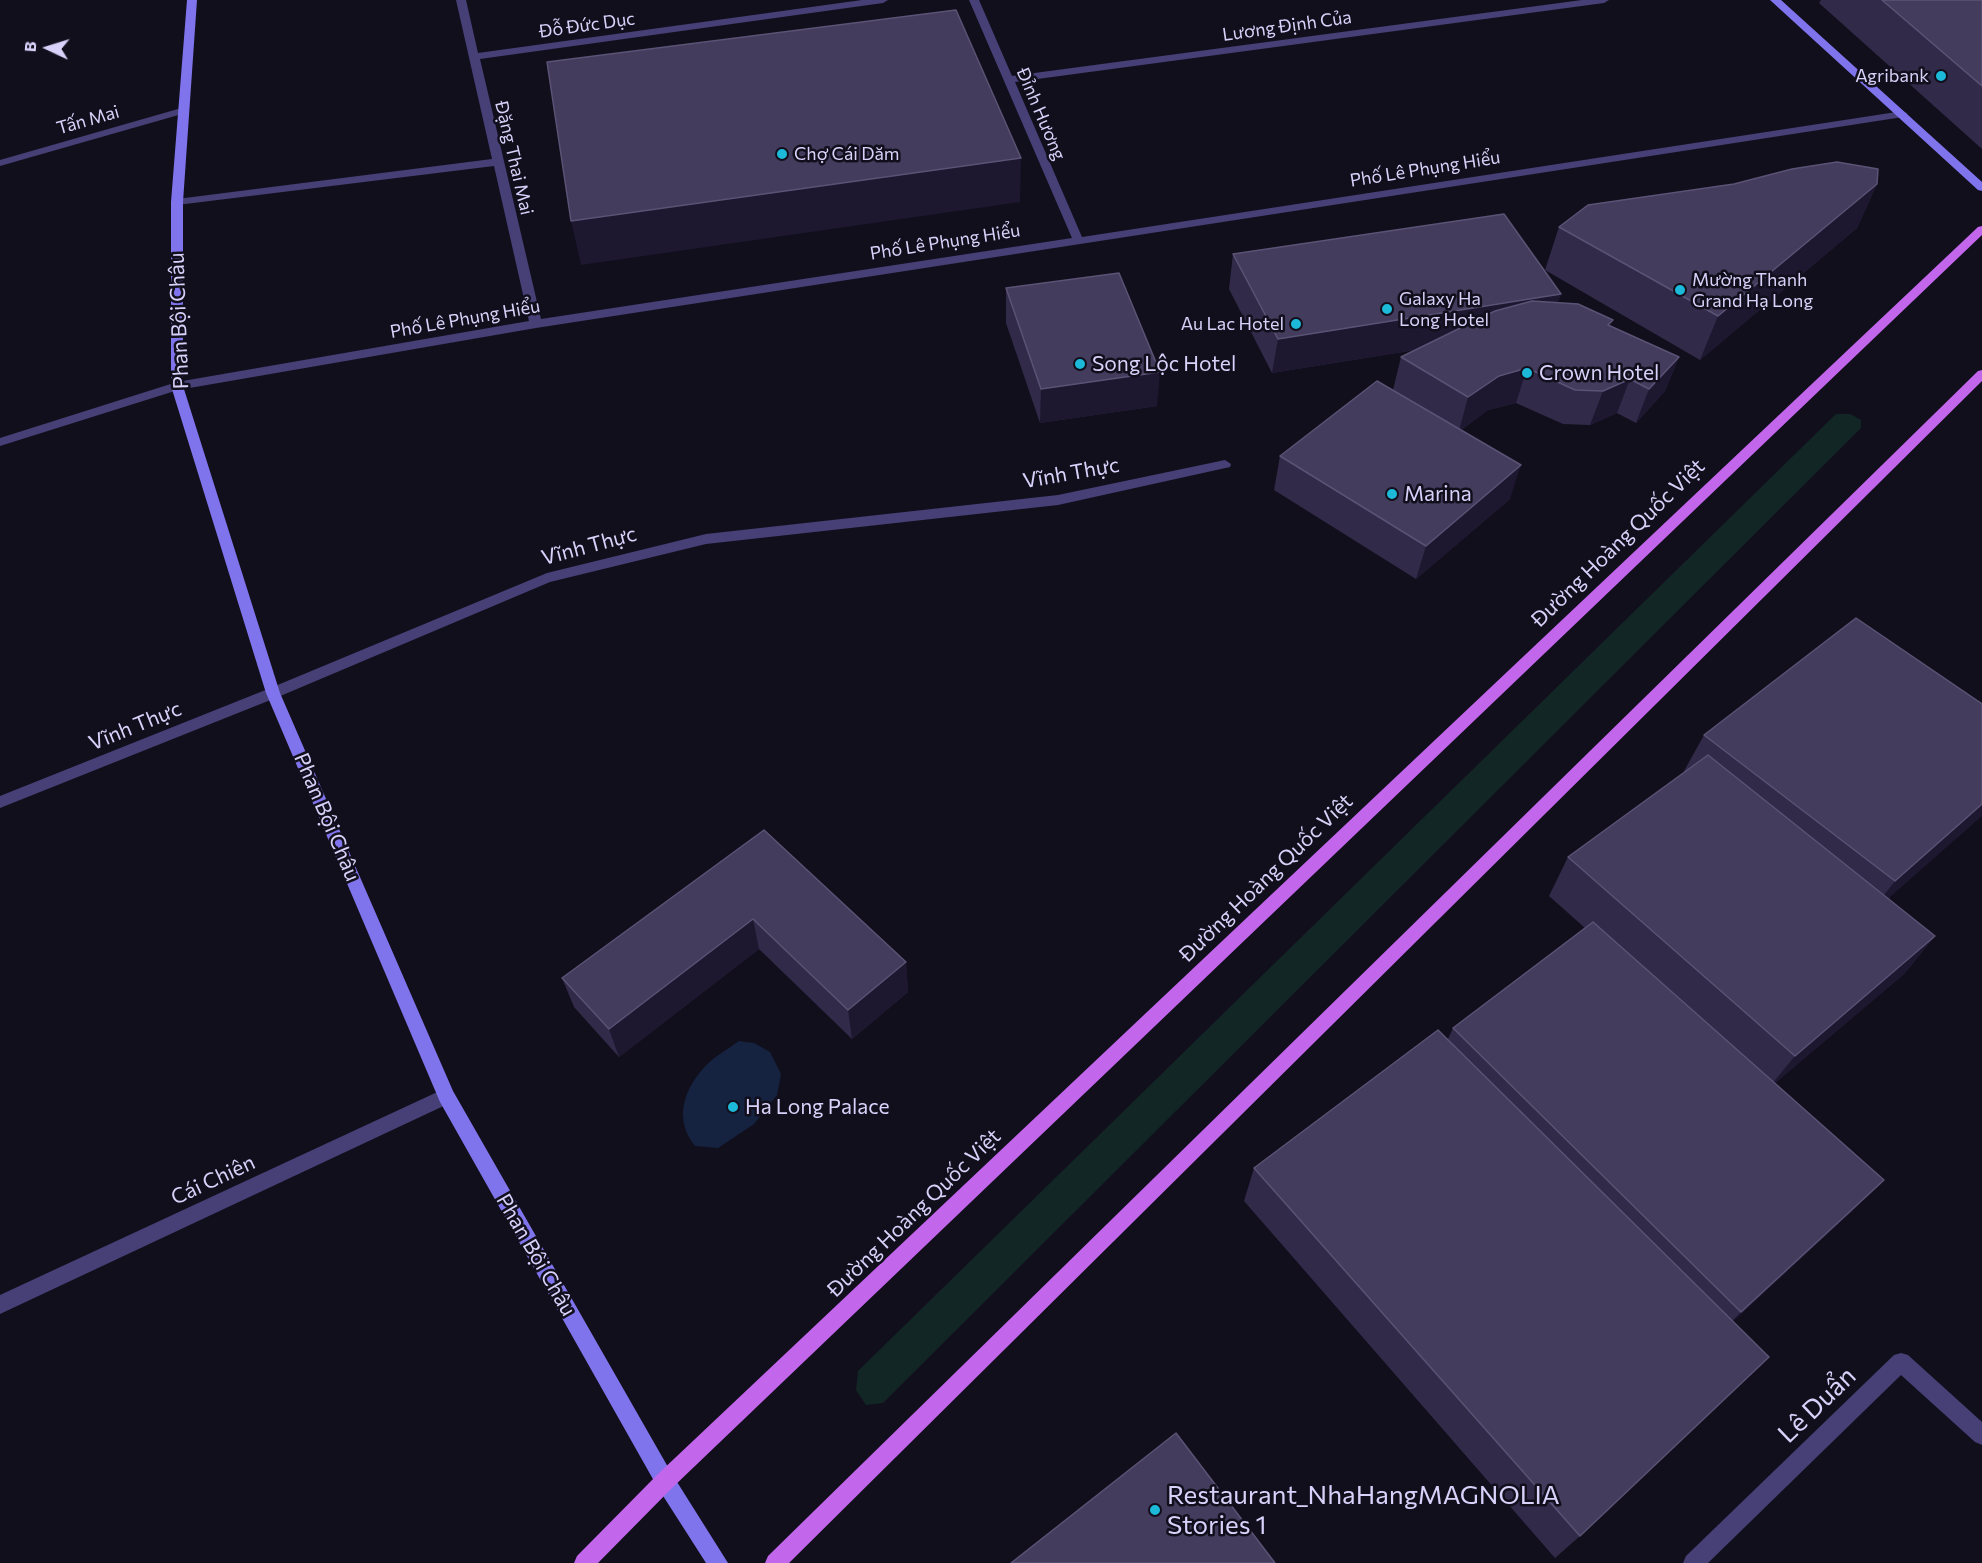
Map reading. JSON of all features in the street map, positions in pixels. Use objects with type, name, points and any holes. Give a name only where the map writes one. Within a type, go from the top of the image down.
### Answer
[{"type":"main road","name":"Đường Hoàng Quốc Việt","points":[[584,1563],[664,1481],[1982,229]]},
{"type":"main road","points":[[775,1563],[1982,374]]},
{"type":"street","name":"Phan Bội Châu","points":[[192,0],[177,202],[177,386],[273,693],[446,1096],[664,1481],[718,1563]]},
{"type":"street","name":"Đặng Thai Mai","points":[[460,0],[536,324]]},
{"type":"street","name":"Đỗ Đức Dục","points":[[474,57],[883,0]]},
{"type":"street","name":"Đỉnh Hương","points":[[974,0],[1078,240]]},
{"type":"street","name":"Lương Định Của","points":[[1009,80],[1604,0]]},
{"type":"street","points":[[1774,0],[1903,114],[1982,188]]},
{"type":"street","name":"Tấn Mai","points":[[0,163],[185,110]]},
{"type":"street","name":"Phố Lê Phụng Hiểu","points":[[0,442],[177,386],[536,324],[1903,114]]},
{"type":"street","points":[[177,202],[498,162]]},
{"type":"street","name":"Vĩnh Thực","points":[[0,802],[273,693],[547,578],[706,539],[1058,500],[1225,464]]},
{"type":"street","name":"Cái Chiên","points":[[0,1305],[446,1096]]},
{"type":"street","name":"Lê Duẩn","points":[[1693,1563],[1900,1362],[1982,1435]]},
{"type":"green space","points":[[1836,414],[1850,414],[1861,420],[1861,428],[883,1403],[866,1405],[856,1390],[858,1371]]},
{"type":"water","points":[[739,1041],[754,1043],[770,1052],[781,1074],[777,1095],[754,1124],[718,1148],[695,1146],[685,1127],[683,1117],[690,1088],[714,1058]]},
{"type":"building","points":[[1882,0],[1982,0],[1982,86]]},
{"type":"building","name":"Chợ Cái Dăm","points":[[956,10],[1021,158],[571,221],[547,62]]},
{"type":"building","points":[[1837,162],[1878,169],[1877,184],[1718,316],[1559,227],[1588,205],[1734,184],[1792,169]]},
{"type":"building","points":[[1504,214],[1561,294],[1278,339],[1233,254]]},
{"type":"building","points":[[1119,273],[1160,372],[1041,389],[1006,288]]},
{"type":"building","points":[[1532,301],[1578,304],[1613,320],[1608,325],[1679,357],[1649,389],[1630,379],[1603,391],[1575,390],[1527,368],[1499,376],[1468,397],[1401,357],[1495,311]]},
{"type":"building","name":"Marina","points":[[1377,381],[1521,465],[1426,546],[1280,456]]},
{"type":"building","points":[[1856,618],[1982,704],[1982,804],[1895,881],[1704,735]]},
{"type":"building","points":[[1708,755],[1935,936],[1795,1056],[1568,857]]},
{"type":"building","points":[[764,830],[906,962],[848,1010],[753,919],[609,1029],[562,978]]},
{"type":"building","points":[[1593,922],[1884,1180],[1741,1312],[1453,1028]]},
{"type":"building","points":[[1438,1030],[1769,1357],[1580,1536],[1254,1168]]},
{"type":"building","name":"Restaurant_NhaHangMAGNOLIA Stories 1","points":[[1176,1433],[1275,1563],[1011,1563]]},
{"type":"place","name":"Agribank","points":[[1941,76]]},
{"type":"place","name":"Chợ Cái Dăm","points":[[782,154]]},
{"type":"place","name":"Mường Thanh Grand Hạ Long","points":[[1680,290]]},
{"type":"place","name":"Galaxy Ha Long Hotel","points":[[1387,309]]},
{"type":"place","name":"Au Lac Hotel","points":[[1296,324]]},
{"type":"place","name":"Song Lộc Hotel","points":[[1080,364]]},
{"type":"place","name":"Crown Hotel","points":[[1527,373]]},
{"type":"place","name":"Marina","points":[[1392,494]]},
{"type":"place","name":"Ha Long Palace","points":[[733,1107]]},
{"type":"place","name":"Restaurant_NhaHangMAGNOLIA Stories 1","points":[[1155,1510]]}]
